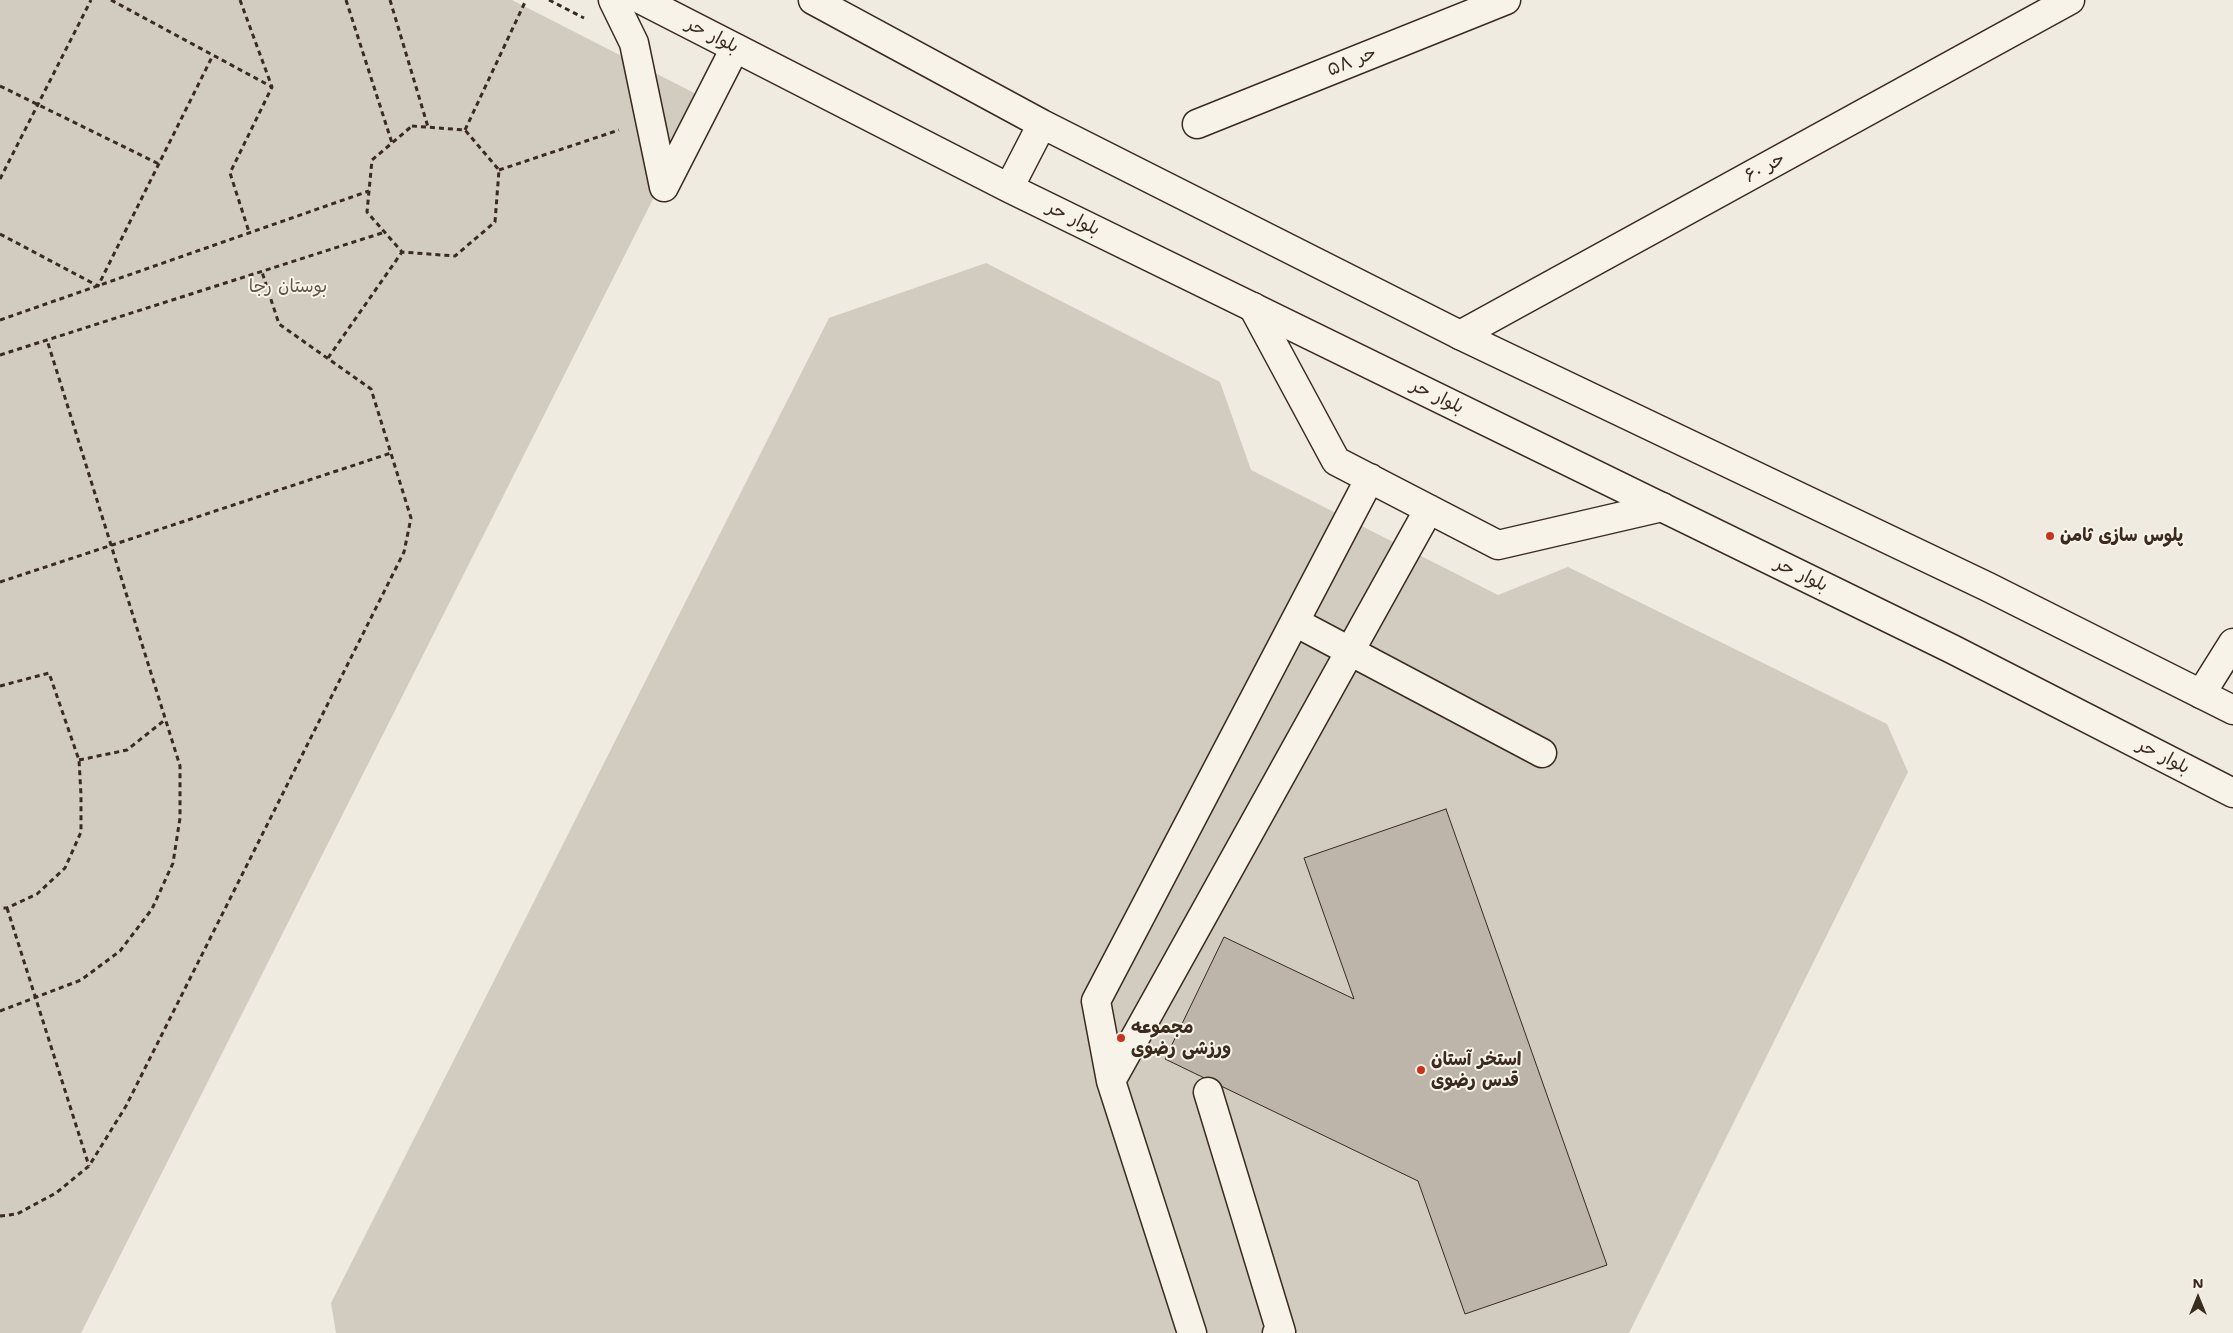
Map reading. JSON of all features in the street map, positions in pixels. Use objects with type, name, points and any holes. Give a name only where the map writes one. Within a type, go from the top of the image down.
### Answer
[{"type":"main road","points":[[614,0],[634,43],[664,186],[735,48]]},
{"type":"main road","name":"بلوار حر","points":[[642,0],[1009,188],[1952,649],[2233,793]]},
{"type":"main road","points":[[813,0],[1042,124],[1460,334],[1988,587],[2233,710]]},
{"type":"main road","name":"حر ۵۸","points":[[1197,124],[1506,0]]},
{"type":"main road","name":"حر ۶۰","points":[[1460,334],[2070,0]]},
{"type":"main road","points":[[1009,188],[1042,124]]},
{"type":"main road","points":[[1253,307],[1336,461],[1498,544],[1662,507]]},
{"type":"main road","points":[[1192,1333],[1111,1081],[1096,1001],[1370,478]]},
{"type":"main road","points":[[1111,1081],[1429,509]]},
{"type":"main road","points":[[1295,622],[1542,753]]},
{"type":"main road","points":[[2201,694],[2233,643]]},
{"type":"main road","points":[[1208,1092],[1281,1332],[1277,1333]]},
{"type":"path","points":[[0,179],[91,0]]},
{"type":"path","points":[[111,0],[272,88]]},
{"type":"path","points":[[240,0],[272,88],[230,173],[249,232]]},
{"type":"path","points":[[346,0],[392,143]]},
{"type":"path","points":[[390,0],[428,127]]},
{"type":"path","points":[[465,130],[526,0]]},
{"type":"path","points":[[98,286],[213,55]]},
{"type":"path","points":[[0,86],[159,164]]},
{"type":"path","points":[[499,170],[650,119]]},
{"type":"path","points":[[412,126],[465,130],[499,170],[495,222],[455,256],[402,252],[368,212],[372,160],[392,143],[412,126]]},
{"type":"path","points":[[0,320],[369,191]]},
{"type":"path","points":[[0,355],[385,232]]},
{"type":"path","points":[[0,234],[98,286]]},
{"type":"path","points":[[328,358],[402,252]]},
{"type":"path","points":[[0,1216],[17,1214],[56,1192],[89,1166],[126,1106],[404,552],[412,518],[371,389],[278,324],[262,272]]},
{"type":"path","points":[[0,1011],[36,999],[81,980],[120,951],[157,900],[173,863],[180,818],[180,766],[47,340]]},
{"type":"path","points":[[0,582],[391,453]]},
{"type":"path","points":[[0,686],[50,674],[79,760],[81,832],[66,868],[37,894],[8,908],[0,908]]},
{"type":"path","points":[[79,760],[127,750],[166,719]]},
{"type":"path","points":[[8,908],[89,1166]]},
{"type":"green space","name":"بوستان رجا","points":[[0,0],[512,0],[704,98],[81,1333],[0,1333]]},
{"type":"green space","name":"مجموعه ورزشی رضوی","points":[[986,263],[1220,382],[1251,470],[1498,595],[1568,567],[1887,724],[1908,772],[1629,1333],[336,1333],[331,1303],[829,318]]},
{"type":"building","points":[[1446,809],[1607,1265],[1465,1314],[1418,1181],[1165,1059],[1224,937],[1354,999],[1304,858]]},
{"type":"place","name":"پلوس سازی ثامن","points":[[2050,536]]},
{"type":"place","name":"مجموعه ورزشی رضوی","points":[[1121,1038]]},
{"type":"place","name":"استخر آستان قدس رضوی","points":[[1421,1070]]}]
